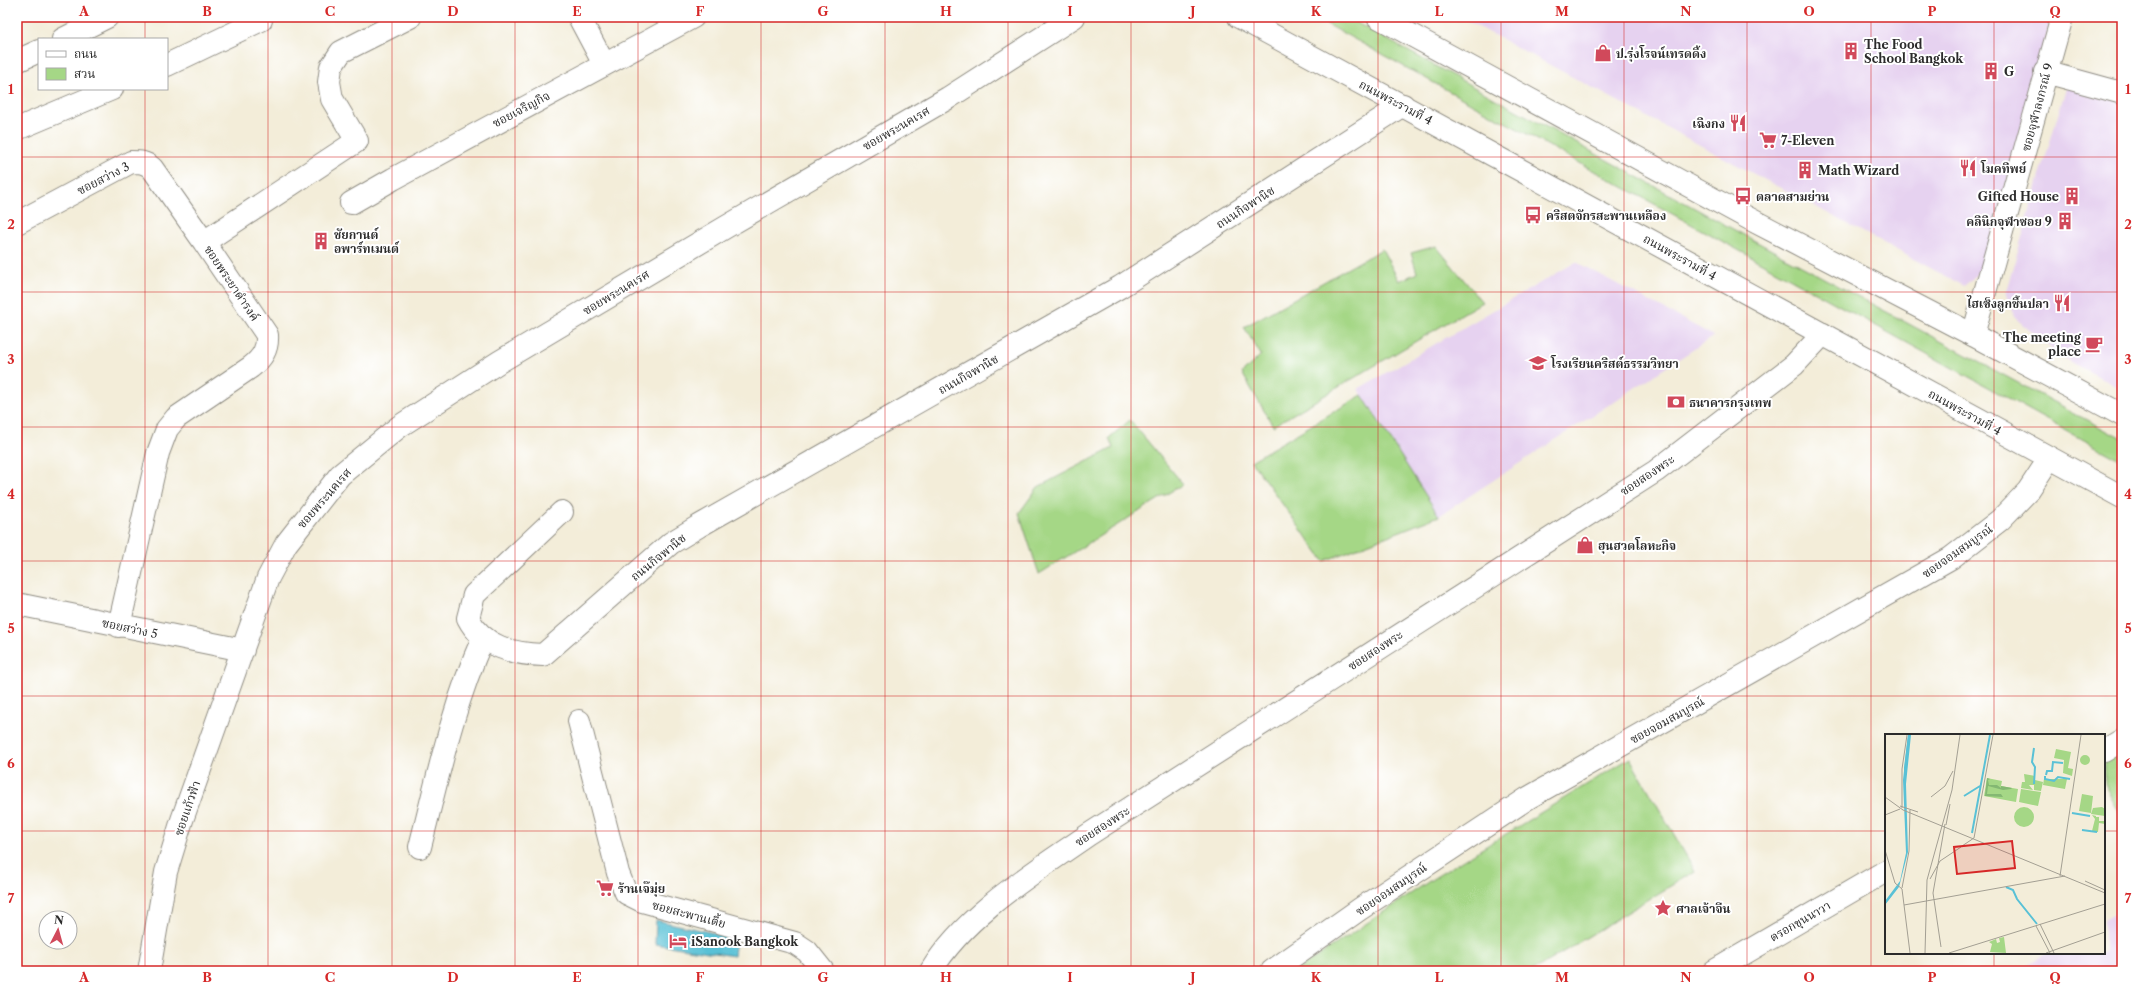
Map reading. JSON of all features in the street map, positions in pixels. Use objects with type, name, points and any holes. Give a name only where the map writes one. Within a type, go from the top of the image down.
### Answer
[{"type":"main road","points":[[65,38],[107,17]]},
{"type":"main road","name":"ซอยพระยาดำรงค์","points":[[119,626],[158,454],[167,429],[176,418],[251,368],[260,360],[267,345],[267,335],[204,242],[357,141],[332,99],[330,82],[331,67],[341,52],[410,17]]},
{"type":"main road","points":[[579,17],[604,64]]},
{"type":"main road","name":"ซอยเจริญกิจ","points":[[351,203],[392,179],[693,17]]},
{"type":"main road","name":"ซอยพระนคเรศ","points":[[243,650],[268,578],[286,544],[340,475],[400,426],[499,362],[726,227],[948,98],[1074,17]]},
{"type":"main road","name":"ถนนพระรามที่ 4","points":[[1239,17],[1823,334],[2049,459],[2122,497]]},
{"type":"main road","points":[[1378,17],[1750,219],[1973,335],[2122,415]]},
{"type":"main road","name":"ซอยจุฬาลงกรณ์ 9","points":[[1973,335],[1983,306],[2045,72],[2062,17]]},
{"type":"main road","points":[[168,65],[261,20]]},
{"type":"main road","points":[[17,61],[38,51]]},
{"type":"main road","points":[[2045,72],[2122,93]]},
{"type":"main road","points":[[17,130],[110,90]]},
{"type":"main road","name":"ถนนกิจพานิช","points":[[483,638],[504,648],[527,654],[543,655],[670,544],[699,526],[1120,287],[1403,105]]},
{"type":"main road","name":"ซอยสว่าง 3","points":[[17,223],[131,162],[141,162],[146,163],[152,168],[204,242]]},
{"type":"main road","name":"ซอยสองพระ","points":[[931,971],[955,941],[982,912],[1030,875],[1088,835],[1656,471],[1794,365],[1823,334]]},
{"type":"main road","name":"ซอยจอมสมบูรณ์","points":[[1272,971],[1360,909],[1528,798],[1951,558],[2000,520],[2028,491],[2049,459]]},
{"type":"main road","points":[[420,847],[450,728],[468,672],[483,638],[468,618],[474,596],[562,512]]},
{"type":"main road","name":"ซอยสว่าง 5","points":[[17,604],[119,626],[243,650]]},
{"type":"main road","name":"ซอยแก้วฟ้า","points":[[149,971],[158,911],[173,850],[182,820],[243,650]]},
{"type":"main road","name":"ซอยสะพานเตี้ย","points":[[579,721],[618,873],[626,893],[642,901],[795,942],[807,951],[823,971]]},
{"type":"main road","points":[[2105,750],[2122,740]]},
{"type":"main road","name":"ตรอกขุนนาวา","points":[[1714,971],[1885,872]]},
{"type":"shaded area","points":[[1460,17],[2052,17],[1983,269],[1964,286]]},
{"type":"shaded area","points":[[2071,71],[2122,84],[2122,389],[2060,356],[2014,317],[2006,291]]},
{"type":"shaded area","name":"โรงเรียนคริสต์ธรรมวิทยา","points":[[1576,262],[1714,336],[1439,516],[1358,389]]},
{"type":"shaded area","points":[[2122,910],[2122,971],[2016,971],[2045,954],[2105,954],[2105,919]]},
{"type":"green space","points":[[1314,17],[1346,17],[1731,228],[2122,439],[2122,461]]},
{"type":"green space","points":[[1436,246],[1482,302],[1273,426],[1242,373],[1261,355],[1244,327],[1382,249],[1399,281],[1417,273],[1411,253]]},
{"type":"green space","points":[[1362,395],[1439,516],[1324,561],[1251,461]]},
{"type":"green space","points":[[1130,420],[1183,484],[1039,574],[1019,513],[1038,487],[1113,448],[1109,438]]},
{"type":"green space","points":[[2122,750],[2122,816],[2105,786],[2105,759]]},
{"type":"green space","points":[[1630,758],[1695,871],[1532,971],[1296,971],[1434,878]]},
{"type":"water","points":[[656,920],[736,938],[734,956],[655,944]]},
{"type":"place","name":"The Food School Bangkok","points":[[1851,51]]},
{"type":"place","name":"ป.รุ่งโรจน์เทรดดิ้ง","points":[[1603,53]]},
{"type":"place","name":"G","points":[[1991,71]]},
{"type":"place","name":"เฉิงกง","points":[[1738,123]]},
{"type":"place","name":"7-Eleven","points":[[1768,140]]},
{"type":"place","name":"โมคทิพย์","points":[[1968,168]]},
{"type":"place","name":"Math Wizard","points":[[1805,170]]},
{"type":"place","name":"ตลาดสามย่าน","points":[[1743,196]]},
{"type":"place","name":"Gifted House","points":[[2072,196]]},
{"type":"place","name":"คริสตจักรสะพานเหลือง","points":[[1533,215]]},
{"type":"place","name":"คลินิกจุฬาซอย 9","points":[[2065,221]]},
{"type":"place","name":"ชัยกานต์ อพาร์ทเมนต์","points":[[321,241]]},
{"type":"place","name":"ไฮเซ็งลูกชิ้นปลา","points":[[2062,303]]},
{"type":"place","name":"The meeting place","points":[[2094,344]]},
{"type":"place","name":"โรงเรียนคริสต์ธรรมวิทยา","points":[[1538,363]]},
{"type":"place","name":"ธนาคารกรุงเทพ","points":[[1676,402]]},
{"type":"place","name":"ฮุนฮวดโลหะกิจ","points":[[1585,545]]},
{"type":"place","name":"ร้านเจ๊มุ่ย","points":[[605,888]]},
{"type":"place","name":"ศาลเจ้าจีน","points":[[1663,908]]},
{"type":"place","name":"iSanook Bangkok","points":[[678,941]]}]
